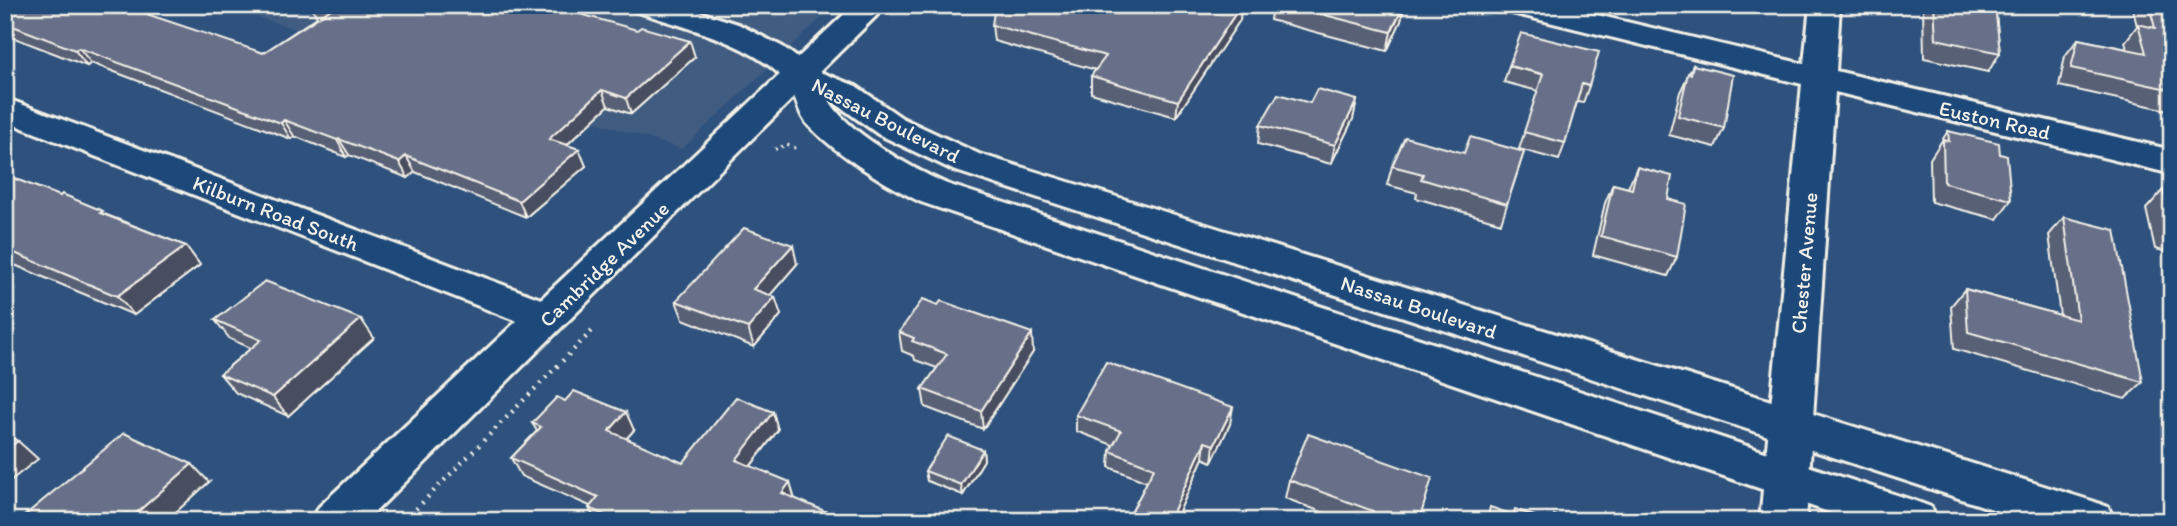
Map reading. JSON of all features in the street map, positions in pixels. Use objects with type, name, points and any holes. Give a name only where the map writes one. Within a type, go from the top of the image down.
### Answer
[{"type":"street","points":[[646,5],[727,31],[772,54],[800,76]]},
{"type":"street","name":"Cambridge Avenue","points":[[335,521],[872,5]]},
{"type":"street","name":"Euston Road","points":[[1515,5],[2172,162]]},
{"type":"street","name":"Chester Avenue","points":[[1783,521],[1825,5]]},
{"type":"street","name":"Nassau Boulevard","points":[[800,76],[844,93],[890,125],[930,147],[966,162],[2092,521]]},
{"type":"street","name":"Nassau Boulevard","points":[[800,76],[821,119],[899,177],[934,193],[1915,521]]},
{"type":"street","name":"Kilburn Road South","points":[[5,110],[547,317]]},
{"type":"path","points":[[773,150],[787,145],[808,153]]},
{"type":"path","points":[[416,509],[599,324]]},
{"type":"shaded area","points":[[219,5],[835,5],[682,149]]},
{"type":"building","points":[[5,5],[120,5],[263,53],[331,9],[320,5],[566,5],[562,9],[637,30],[641,27],[690,41],[626,98],[602,90],[549,139],[579,149],[519,201],[406,156],[399,162],[284,120],[281,123],[79,48],[75,50],[5,23]]},
{"type":"building","points":[[995,5],[1241,5],[1178,101],[1091,76],[1106,56],[992,25]]},
{"type":"building","points":[[1286,5],[1404,5],[1391,32]]},
{"type":"building","points":[[1934,5],[1995,5],[2000,53],[1936,39]]},
{"type":"building","points":[[2149,5],[2172,5],[2172,90],[2071,68],[2078,39],[2146,53],[2138,24],[2155,28]]},
{"type":"building","points":[[1521,33],[1599,52],[1589,86],[1582,84],[1565,143],[1524,132],[1543,74],[1509,66]]},
{"type":"building","points":[[1693,65],[1733,75],[1724,128],[1678,116],[1688,73],[1691,74]]},
{"type":"building","points":[[1317,89],[1357,100],[1335,145],[1260,125],[1278,94],[1310,103]]},
{"type":"building","points":[[1948,131],[1999,143],[2000,154],[2007,156],[2011,200],[1944,183],[1943,140],[1949,141]]},
{"type":"building","points":[[1405,137],[1464,153],[1470,137],[1524,152],[1507,204],[1421,179],[1423,174],[1392,166]]},
{"type":"building","points":[[1637,167],[1672,176],[1668,199],[1686,204],[1677,257],[1601,236],[1613,184],[1632,189]]},
{"type":"building","points":[[5,175],[60,196],[62,194],[103,211],[100,213],[186,246],[117,296],[5,249]]},
{"type":"building","points":[[2163,190],[2172,193],[2172,228]]},
{"type":"building","points":[[2064,217],[2115,230],[2143,382],[1968,332],[1965,289],[2078,320]]},
{"type":"building","points":[[744,228],[793,245],[753,289],[775,297],[748,328],[676,301]]},
{"type":"building","points":[[265,281],[361,319],[273,397],[220,374],[261,340],[215,320]]},
{"type":"building","points":[[923,299],[938,305],[941,301],[1032,333],[981,411],[922,389],[947,354],[912,341],[914,338],[899,332]]},
{"type":"building","points":[[1106,362],[1233,407],[1214,445],[1205,442],[1173,512],[1191,521],[1127,521],[1154,468],[1110,451],[1121,431],[1076,415]]},
{"type":"building","points":[[574,391],[626,412],[609,431],[683,463],[736,397],[773,412],[736,460],[790,482],[782,493],[848,521],[617,521],[589,508],[598,497],[511,458],[541,427],[532,423],[557,397],[565,401]]},
{"type":"building","points":[[124,433],[192,464],[133,516],[126,513],[117,521],[18,521]]},
{"type":"building","points":[[1308,434],[1432,478],[1419,521],[1370,521],[1373,511],[1289,480]]},
{"type":"building","points":[[5,435],[18,441],[5,450]]},
{"type":"building","points":[[948,436],[983,450],[961,485],[925,471]]},
{"type":"building","points":[[1490,507],[1513,515],[1515,509],[1548,521],[1487,521]]},
{"type":"building","points":[[1554,515],[1571,521],[1553,521]]}]
